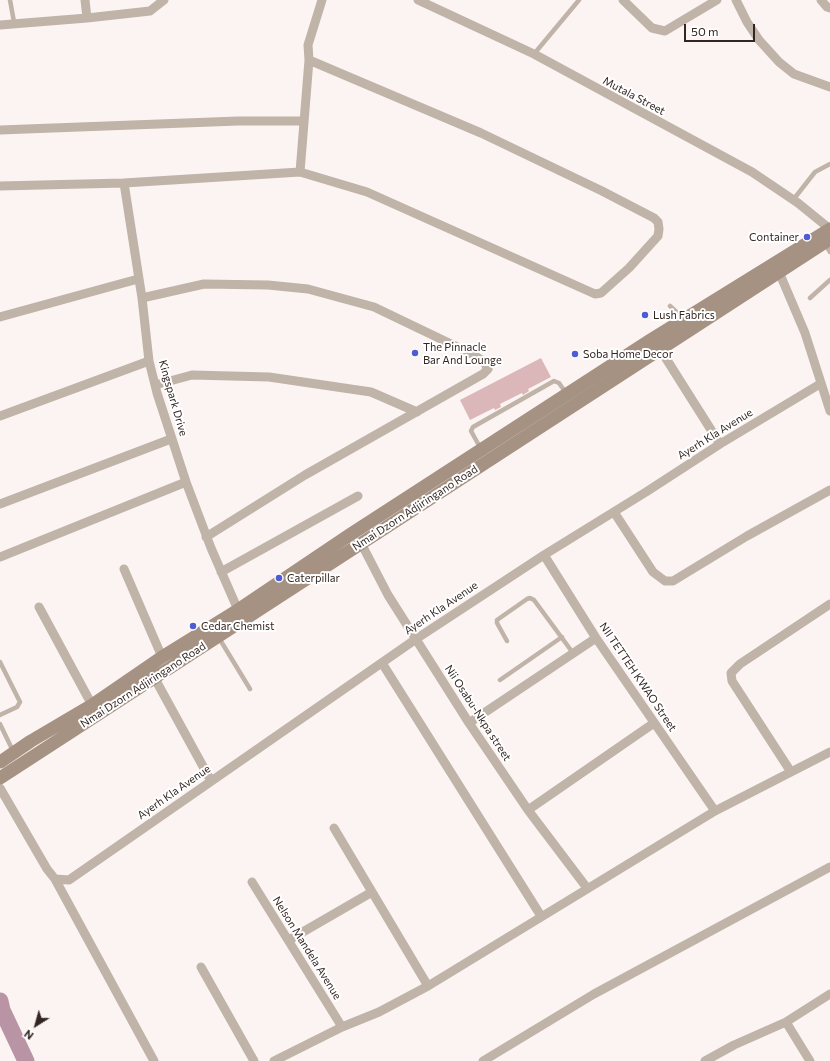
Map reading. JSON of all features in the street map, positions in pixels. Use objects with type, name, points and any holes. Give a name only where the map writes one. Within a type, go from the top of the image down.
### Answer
[{"type":"main road","name":"Nmai Dzorn Adjiringano Road","points":[[0,778],[361,543],[584,390],[684,319],[830,229]]},
{"type":"main road","name":"Nmai Dzorn Adjiringano Road","points":[[0,762],[92,705],[162,657],[238,610],[567,394],[584,390],[660,349],[779,272],[828,245]]},
{"type":"street","points":[[85,0],[87,18]]},
{"type":"street","points":[[0,25],[14,22],[87,18],[150,11],[164,0]]},
{"type":"street","points":[[300,172],[309,60],[308,46],[322,0]]},
{"type":"street","name":"Mutala Street","points":[[418,0],[534,54],[752,172],[793,200],[830,229]]},
{"type":"street","points":[[623,0],[652,28],[665,31],[717,0]]},
{"type":"street","points":[[736,0],[747,22],[759,40],[779,62],[794,74],[830,87]]},
{"type":"street","points":[[821,0],[827,7],[830,8]]},
{"type":"street","points":[[0,186],[124,183],[300,172],[367,192],[595,294],[601,293],[629,268],[658,236],[658,222],[654,218],[602,191],[481,133],[309,60]]},
{"type":"street","points":[[0,130],[238,121],[304,121]]},
{"type":"street","name":"Kingspark Drive","points":[[124,183],[142,298],[149,361],[155,384],[171,439],[206,537],[238,610]]},
{"type":"street","points":[[779,272],[805,332],[820,384],[828,397],[830,411]]},
{"type":"street","points":[[0,318],[138,280]]},
{"type":"street","points":[[142,298],[204,284],[268,285],[308,288],[374,307],[474,356],[486,365],[488,369],[487,372],[305,475],[206,537]]},
{"type":"street","points":[[660,349],[720,444]]},
{"type":"street","points":[[0,416],[149,361]]},
{"type":"street","points":[[155,384],[192,375],[269,377],[371,392],[417,412]]},
{"type":"street","name":"Ayerh Kla Avenue","points":[[55,879],[69,880],[416,639],[544,555],[720,444],[820,384]]},
{"type":"street","points":[[0,504],[171,439]]},
{"type":"street","points":[[0,557],[186,482]]},
{"type":"street","points":[[614,512],[653,572],[665,581],[673,581],[747,536],[830,490]]},
{"type":"street","points":[[221,572],[358,496]]},
{"type":"street","name":"Nii Osabu-Nkpa street","points":[[361,543],[388,595],[468,723],[528,810],[587,888]]},
{"type":"street","name":"NII TETTEH KWAO Street","points":[[544,555],[596,638],[715,811]]},
{"type":"street","points":[[124,569],[162,657]]},
{"type":"street","points":[[791,772],[732,681],[731,673],[740,664],[830,604]]},
{"type":"street","points":[[39,607],[92,705]]},
{"type":"street","points":[[468,723],[596,638]]},
{"type":"street","points":[[382,663],[541,916]]},
{"type":"street","points":[[154,677],[211,781]]},
{"type":"street","points":[[528,810],[654,723]]},
{"type":"street","points":[[274,1061],[342,1027],[379,1012],[428,986],[715,811],[830,752]]},
{"type":"street","points":[[0,788],[55,879],[154,1061]]},
{"type":"street","points":[[334,828],[428,986]]},
{"type":"street","points":[[484,1061],[594,994],[830,868]]},
{"type":"street","name":"Nelson Mandela Avenue","points":[[252,882],[342,1027]]},
{"type":"street","points":[[289,940],[372,892]]},
{"type":"street","points":[[201,967],[254,1061]]},
{"type":"street","points":[[705,1061],[734,1045],[786,1022],[830,994]]},
{"type":"street","points":[[786,1022],[810,1061]]},
{"type":"lane","points":[[10,0],[14,22]]},
{"type":"lane","points":[[534,54],[579,0]]},
{"type":"lane","points":[[793,200],[815,172],[830,164]]},
{"type":"lane","points":[[810,298],[830,280]]},
{"type":"lane","points":[[670,306],[684,319]]},
{"type":"lane","points":[[482,450],[471,432],[473,427],[554,381],[559,383],[567,394]]},
{"type":"lane","points":[[507,641],[497,623],[497,620],[526,599],[530,598],[534,600],[573,653]]},
{"type":"lane","points":[[218,636],[250,689]]},
{"type":"lane","points":[[500,680],[562,637]]},
{"type":"lane","points":[[0,662],[20,702],[17,707],[0,715]]},
{"type":"lane","points":[[0,724],[14,752]]},
{"type":"building","points":[[541,358],[551,377],[528,389],[529,391],[523,395],[522,393],[500,404],[501,407],[495,410],[494,408],[470,420],[460,400]]},
{"type":"waterway","points":[[0,1001],[2,1010],[26,1061]]},
{"type":"place","name":"Container","points":[[807,237]]},
{"type":"place","name":"Lush Fabrics","points":[[645,315]]},
{"type":"place","name":"The Pinnacle Bar And Lounge","points":[[415,353]]},
{"type":"place","name":"Soba Home Decor","points":[[575,354]]},
{"type":"place","name":"Caterpillar","points":[[279,578]]},
{"type":"place","name":"Cedar Chemist","points":[[193,626]]}]
